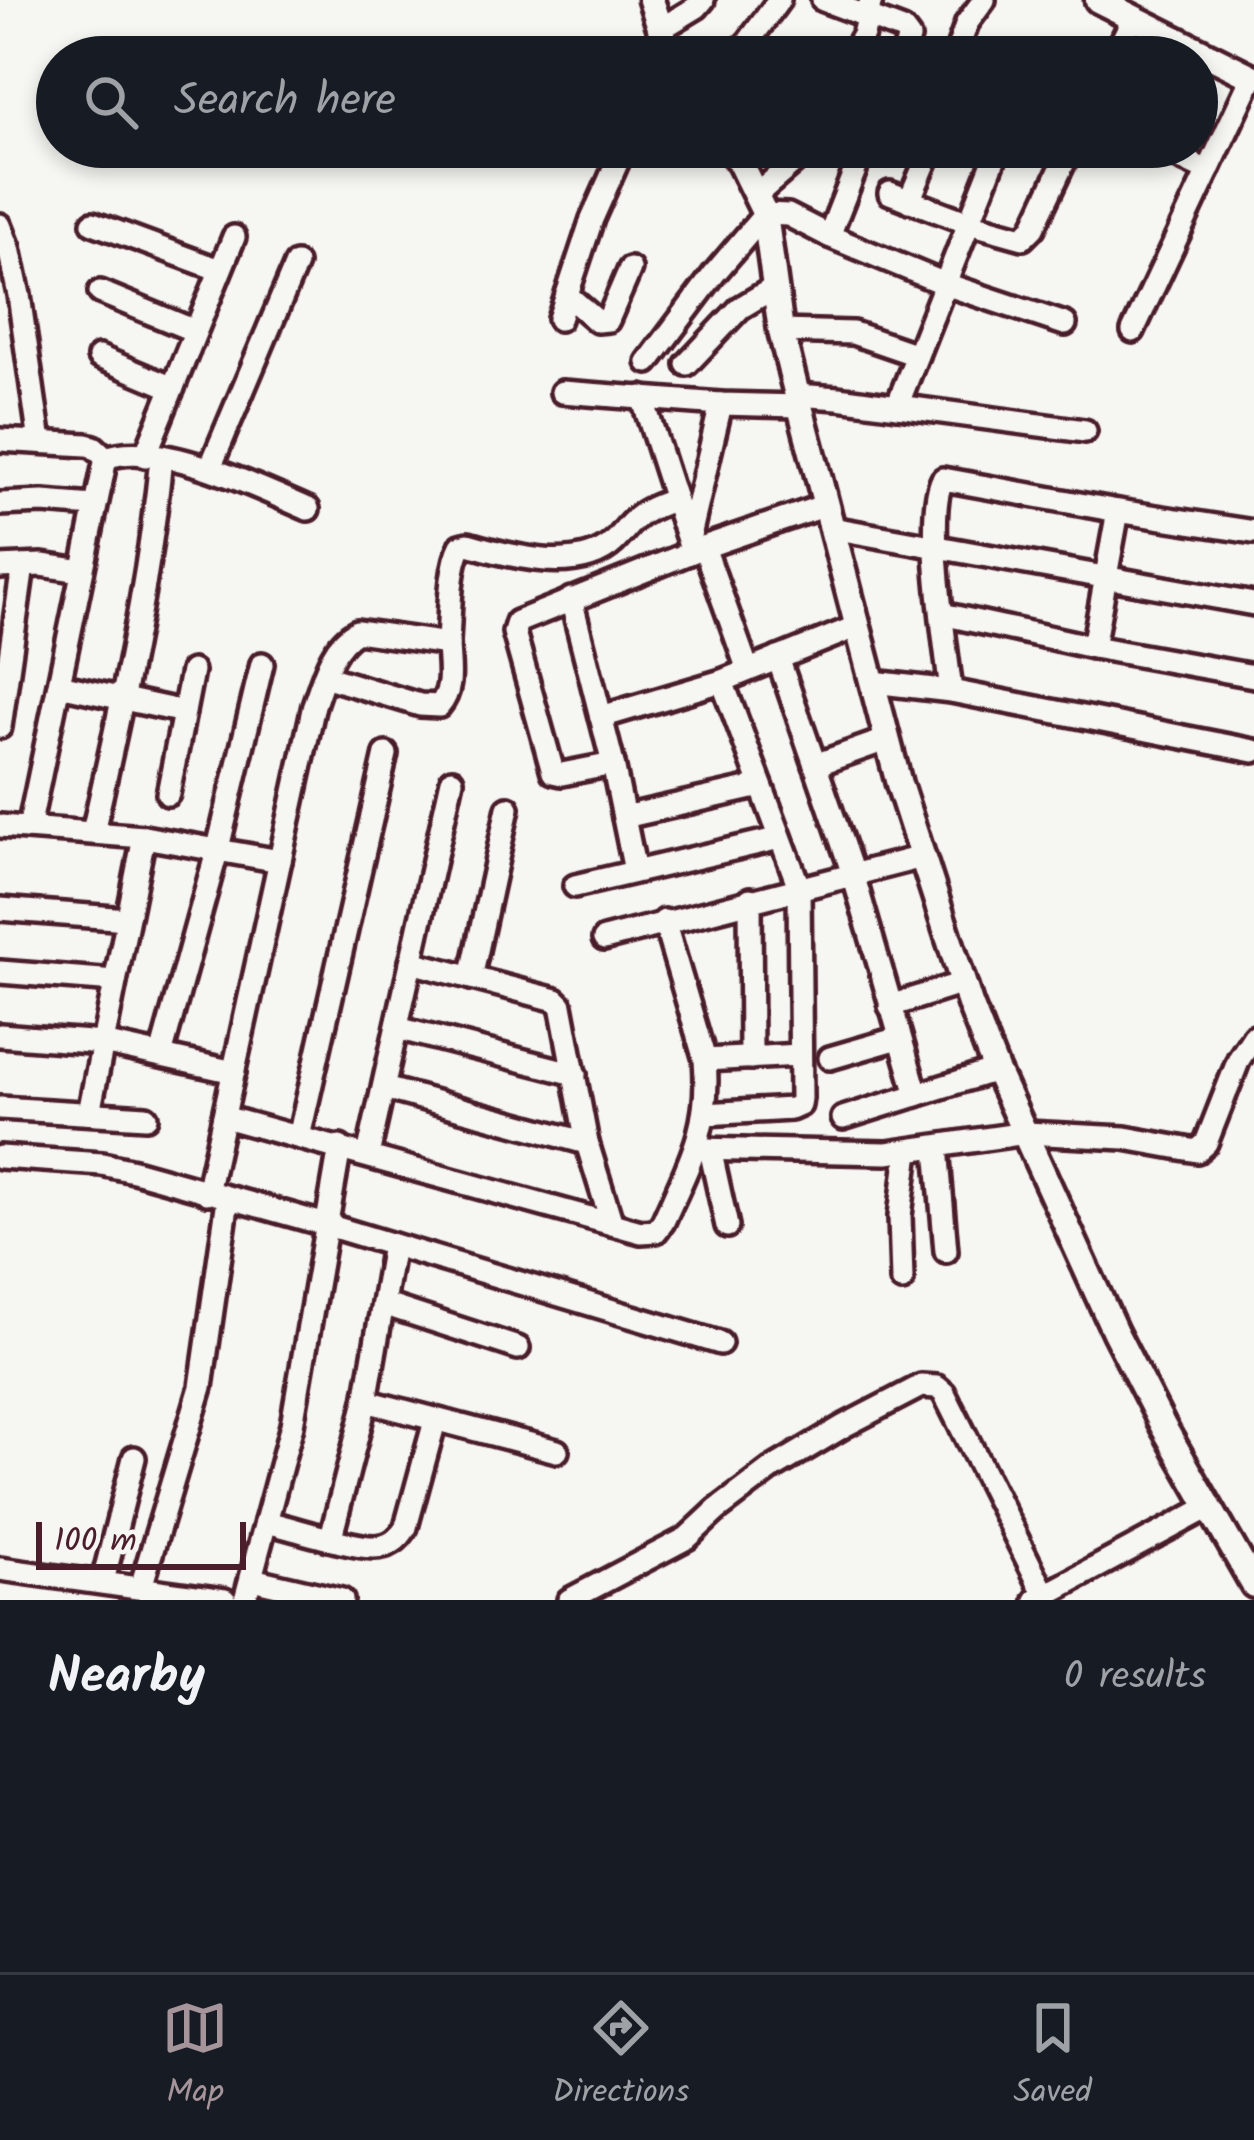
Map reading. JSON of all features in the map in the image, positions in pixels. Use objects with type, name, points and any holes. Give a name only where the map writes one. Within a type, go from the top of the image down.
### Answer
[{"type":"main road","points":[[651,0],[661,36]]},
{"type":"main road","points":[[1098,0],[1168,36]]},
{"type":"main road","points":[[1218,61],[1253,78]]},
{"type":"main road","points":[[742,168],[760,204],[781,331],[888,739],[963,983],[996,1070],[1115,1332],[1254,1585]]},
{"type":"street","points":[[659,30],[703,0]]},
{"type":"street","points":[[753,36],[779,0]]},
{"type":"street","points":[[823,0],[870,9],[908,36]]},
{"type":"street","points":[[962,36],[985,0]]},
{"type":"street","points":[[1124,36],[1132,18]]},
{"type":"street","points":[[1218,150],[1253,78]]},
{"type":"street","points":[[559,319],[592,219],[615,168]]},
{"type":"street","points":[[648,362],[789,168]]},
{"type":"street","points":[[829,236],[856,168]]},
{"type":"street","points":[[919,168],[900,197],[1018,238],[1027,236],[1061,168]]},
{"type":"street","points":[[897,406],[991,168]]},
{"type":"street","points":[[1202,168],[1208,171]]},
{"type":"street","points":[[1133,331],[1209,168]]},
{"type":"street","points":[[760,204],[945,284],[1065,324]]},
{"type":"street","points":[[93,223],[220,270]]},
{"type":"street","points":[[0,225],[19,295],[40,442]]},
{"type":"street","points":[[92,832],[154,534],[153,457],[173,388],[233,236]]},
{"type":"street","points":[[210,468],[296,264]]},
{"type":"street","points":[[567,295],[597,321],[608,320],[630,269]]},
{"type":"street","points":[[687,364],[740,308],[775,287]]},
{"type":"street","points":[[100,292],[195,331]]},
{"type":"street","points":[[781,331],[853,333],[917,355]]},
{"type":"street","points":[[99,358],[173,388]]},
{"type":"street","points":[[562,392],[722,404],[798,400],[897,406],[1085,431]]},
{"type":"street","points":[[642,398],[675,499],[748,670]]},
{"type":"street","points":[[695,546],[722,404]]},
{"type":"street","points":[[0,440],[87,445],[112,456],[153,457],[210,468],[308,509]]},
{"type":"street","points":[[29,827],[94,506],[112,456]]},
{"type":"street","points":[[951,691],[936,548],[938,488],[944,478],[1118,512],[1254,532]]},
{"type":"street","points":[[324,676],[420,705],[439,706],[450,686],[448,644],[461,546],[562,560],[598,554],[647,509],[675,499]]},
{"type":"street","points":[[0,504],[94,506]]},
{"type":"street","points":[[1094,647],[1118,512]]},
{"type":"street","points":[[613,764],[553,772],[514,627],[522,618],[695,546],[829,516],[936,548],[1254,604]]},
{"type":"street","points":[[2,712],[7,645],[23,566]]},
{"type":"street","points":[[0,568],[57,566],[82,571]]},
{"type":"street","points":[[571,599],[635,871]]},
{"type":"street","points":[[942,614],[1254,676]]},
{"type":"street","points":[[601,717],[722,681],[858,626]]},
{"type":"street","points":[[141,1587],[200,1388],[224,1117],[314,705],[338,649],[357,631],[448,644]]},
{"type":"street","points":[[778,658],[853,874],[917,1095]]},
{"type":"street","points":[[161,1055],[262,664]]},
{"type":"street","points":[[168,794],[192,671]]},
{"type":"street","points":[[705,1114],[796,1108],[801,1098],[799,887],[722,681]]},
{"type":"street","points":[[873,682],[951,691],[1254,751]]},
{"type":"street","points":[[59,685],[184,712]]},
{"type":"street","points":[[815,765],[888,739]]},
{"type":"street","points":[[298,1136],[386,754]]},
{"type":"street","points":[[368,1155],[452,780]]},
{"type":"street","points":[[624,817],[761,786]]},
{"type":"street","points":[[471,978],[508,808]]},
{"type":"street","points":[[0,826],[144,837],[280,861]]},
{"type":"street","points":[[88,1113],[144,837]]},
{"type":"street","points":[[575,886],[780,838]]},
{"type":"street","points":[[604,939],[922,856]]},
{"type":"street","points":[[749,899],[751,1058]]},
{"type":"street","points":[[0,909],[128,919]]},
{"type":"street","points":[[664,921],[705,1060],[703,1149],[727,1226]]},
{"type":"street","points":[[412,962],[561,1004],[587,1143],[612,1224]]},
{"type":"street","points":[[0,972],[115,981]]},
{"type":"street","points":[[890,1006],[963,983]]},
{"type":"street","points":[[397,1028],[575,1074]]},
{"type":"street","points":[[0,1035],[103,1042],[234,1072]]},
{"type":"street","points":[[703,1149],[854,1155],[1026,1133],[1125,1138],[1202,1150],[1239,1058],[1254,1036]]},
{"type":"street","points":[[830,1058],[899,1038]]},
{"type":"street","points":[[705,1060],[800,1055]]},
{"type":"street","points":[[843,1118],[996,1070]]},
{"type":"street","points":[[384,1088],[587,1143]]},
{"type":"street","points":[[0,1108],[146,1117]]},
{"type":"street","points":[[224,1117],[649,1232],[663,1222],[686,1172],[703,1149]]},
{"type":"street","points":[[937,1147],[946,1251]]},
{"type":"street","points":[[340,1148],[292,1425],[248,1589],[342,1600]]},
{"type":"street","points":[[902,1280],[900,1216],[908,1151]]},
{"type":"street","points":[[0,1157],[102,1164],[327,1225],[720,1343]]},
{"type":"street","points":[[331,1538],[366,1401],[393,1245]]},
{"type":"street","points":[[382,1304],[518,1348]]},
{"type":"street","points":[[578,1598],[687,1538],[770,1470],[921,1386],[944,1393],[1040,1597],[1209,1507]]},
{"type":"street","points":[[366,1401],[557,1451]]},
{"type":"street","points":[[266,1522],[370,1547],[392,1543],[406,1527],[435,1420]]},
{"type":"street","points":[[103,1581],[134,1458]]},
{"type":"street","points":[[0,1569],[225,1600]]}]
